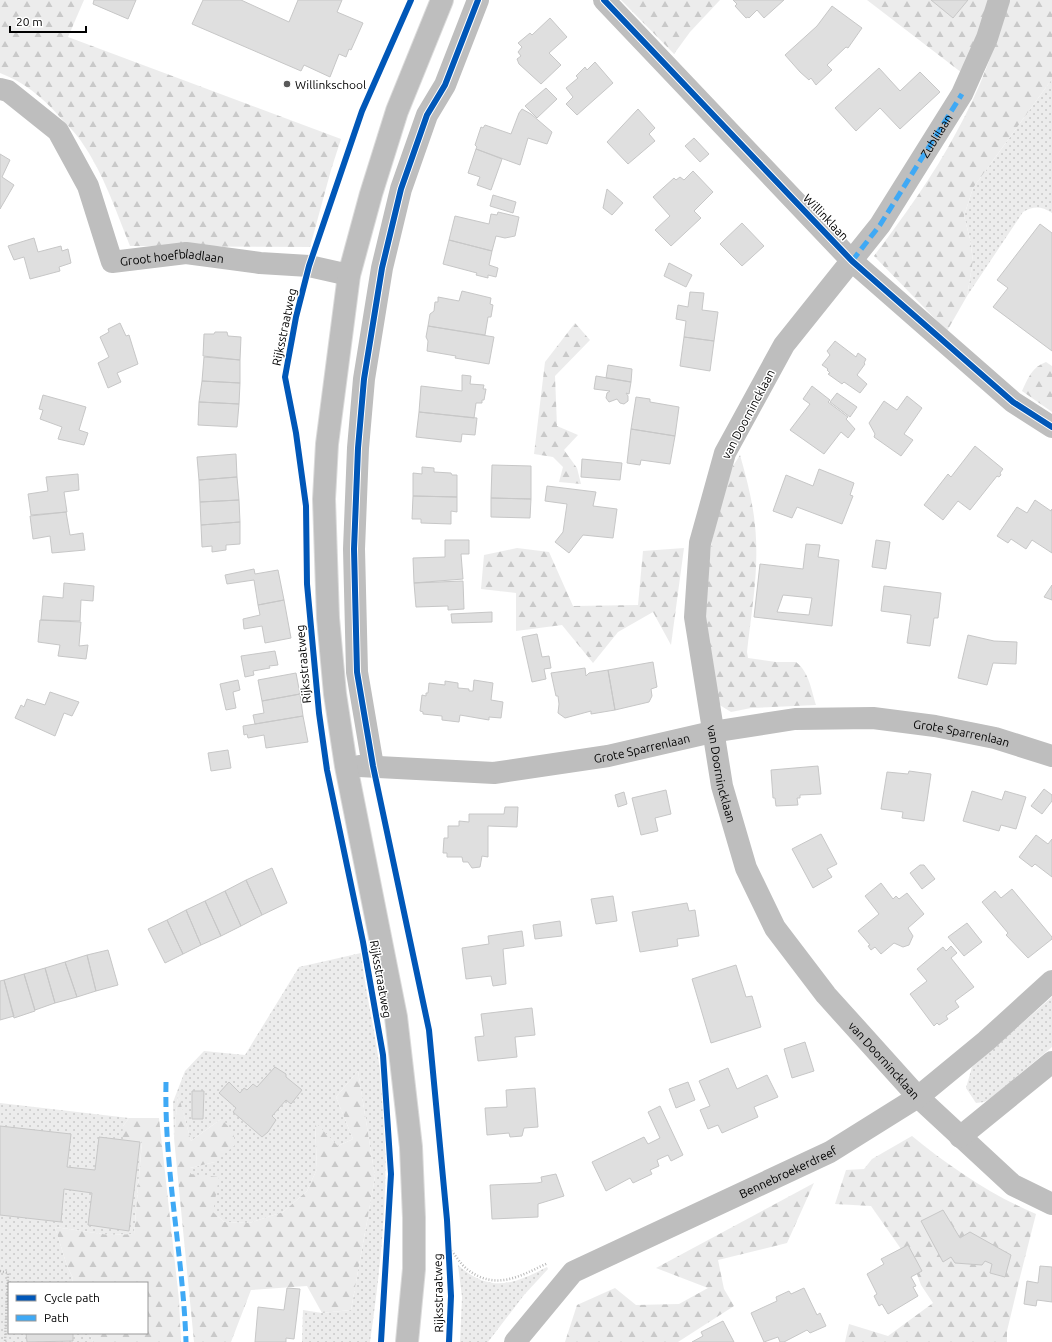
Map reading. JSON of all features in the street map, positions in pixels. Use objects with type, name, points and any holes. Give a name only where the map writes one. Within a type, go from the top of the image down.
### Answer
[{"type":"street","name":"Rijksstraatweg","points":[[407,1342],[414,1269],[414,1218],[411,1147],[396,1017],[346,766],[335,694],[328,618],[324,499],[327,444],[349,275],[371,194],[397,112],[442,0]]},
{"type":"street","points":[[373,766],[357,672],[354,549],[358,448],[364,379],[382,268],[401,189],[427,115],[445,85],[478,0]]},
{"type":"street","name":"Willinklaan","points":[[604,0],[852,261],[1013,402],[1052,427]]},
{"type":"street","name":"Zublilaan","points":[[852,261],[880,225],[962,94],[987,38],[999,0]]},
{"type":"street","name":"Groot hoefbladlaan","points":[[0,89],[8,91],[58,131],[88,186],[112,262],[186,253],[260,263],[309,266],[349,275]]},
{"type":"street","name":"van Doornincklaan","points":[[852,261],[784,345],[724,453],[700,543],[695,617],[712,732],[722,786],[746,868],[775,928],[826,995],[918,1097],[960,1137],[1013,1185],[1052,1204]]},
{"type":"street","name":"Grote Sparrenlaan","points":[[346,766],[373,766],[494,773],[608,756],[712,732],[795,719],[873,718],[935,726],[995,738],[1052,756]]},
{"type":"street","name":"Bennebroekerdreef","points":[[515,1342],[573,1272],[830,1152],[918,1097],[986,1041],[1052,981]]},
{"type":"street","points":[[960,1137],[1052,1062]]},
{"type":"path","points":[[448,1243],[467,1269],[483,1278],[500,1282],[519,1277],[549,1262],[573,1272]]},
{"type":"path","points":[[0,1271],[8,1272],[5,1342]]},
{"type":"green space","points":[[0,0],[84,0],[68,37],[341,139],[310,247],[130,246],[96,166],[79,138],[39,96],[17,81],[0,73]]},
{"type":"green space","points":[[621,0],[720,0],[690,32],[674,54]]},
{"type":"green space","points":[[867,0],[992,0],[966,76]]},
{"type":"green space","points":[[1009,0],[1052,0],[1052,79],[973,188],[964,216],[970,239],[973,261],[967,296],[947,331],[874,256],[929,179],[973,100],[999,34]]},
{"type":"green space","points":[[1052,79],[1052,213],[1038,208],[1023,212],[967,296],[973,261],[970,239],[964,216],[973,188]]},
{"type":"green space","points":[[575,323],[590,340],[555,376],[557,426],[578,435],[564,450],[577,468],[581,484],[559,482],[563,467],[553,457],[534,454],[545,362]]},
{"type":"green space","points":[[1046,362],[1052,366],[1052,412],[1022,391],[1034,370]]},
{"type":"green space","points":[[740,455],[751,497],[756,539],[755,582],[747,652],[748,658],[776,662],[796,662],[807,676],[816,705],[751,708],[731,712],[718,704],[704,611],[707,577],[712,541],[726,477]]},
{"type":"green space","points":[[517,548],[549,552],[573,606],[638,605],[643,551],[684,548],[671,645],[653,612],[618,632],[593,663],[562,625],[516,631],[516,593],[481,589],[484,555]]},
{"type":"green space","points":[[361,953],[380,1071],[385,1120],[386,1151],[384,1215],[370,1342],[302,1342],[303,1310],[322,1313],[351,1310],[375,1177],[358,1071],[336,1097],[353,1139],[338,1146],[315,1123],[317,1169],[307,1191],[283,1212],[249,1223],[224,1222],[213,1212],[190,1174],[190,1168],[215,1162],[221,1119],[191,1141],[178,1094],[174,1138],[173,1102],[185,1071],[204,1051],[245,1055],[299,967]]},
{"type":"green space","points":[[1052,997],[1052,1047],[991,1098],[984,1102],[976,1103],[966,1088],[972,1067]]},
{"type":"green space","points":[[358,1071],[375,1177],[351,1310],[322,1313],[307,1286],[251,1290],[231,1342],[194,1342],[174,1138],[178,1093],[191,1141],[221,1119],[233,1131],[235,1145],[215,1162],[190,1168],[190,1174],[219,1177],[213,1212],[224,1222],[249,1223],[283,1212],[307,1191],[317,1169],[315,1122],[338,1146],[353,1139],[336,1097]]},
{"type":"green space","points":[[0,1103],[129,1118],[123,1126],[142,1141],[134,1234],[109,1235],[55,1227],[67,1266],[73,1278],[72,1282],[8,1282],[8,1334],[89,1334],[93,1342],[0,1342]]},
{"type":"green space","points":[[129,1118],[159,1118],[179,1300],[181,1342],[93,1342],[89,1334],[148,1334],[148,1282],[72,1282],[73,1278],[67,1266],[55,1227],[109,1235],[134,1234],[142,1142],[122,1137],[123,1126]]},
{"type":"green space","points":[[912,1136],[971,1180],[1036,1214],[1007,1331],[1007,1342],[845,1342],[849,1324],[888,1336],[933,1303],[921,1285],[915,1269],[871,1206],[835,1204],[846,1170],[864,1169],[872,1159]]},
{"type":"green space","points":[[814,1183],[787,1243],[718,1260],[724,1289],[734,1306],[678,1342],[565,1342],[577,1305],[615,1288],[636,1305],[679,1304],[708,1288],[656,1268]]},
{"type":"green space","points":[[458,1265],[469,1274],[480,1280],[491,1283],[512,1282],[547,1267],[548,1269],[524,1295],[488,1342],[460,1342],[462,1297]]},
{"type":"building","points":[[94,0],[136,0],[128,19],[93,4]]},
{"type":"building","points":[[203,0],[241,0],[289,22],[298,0],[342,0],[337,12],[363,23],[351,50],[349,49],[346,57],[339,54],[330,77],[304,65],[301,71],[192,24]]},
{"type":"building","points":[[733,0],[784,0],[764,18],[757,10],[749,18],[746,18],[735,6],[737,4]]},
{"type":"building","points":[[931,0],[968,0],[953,18]]},
{"type":"building","points":[[832,6],[862,28],[848,48],[846,47],[827,65],[832,70],[816,85],[811,78],[809,80],[800,72],[785,55],[817,26]]},
{"type":"building","points":[[550,18],[567,37],[549,53],[561,65],[541,84],[519,64],[517,59],[521,56],[518,52],[522,47],[518,43],[530,33],[532,35]]},
{"type":"building","points":[[595,62],[613,83],[577,115],[566,104],[573,97],[566,88],[578,78],[576,76],[585,67],[587,70]]},
{"type":"building","points":[[879,68],[900,91],[920,72],[940,92],[900,129],[880,108],[856,131],[835,108]]},
{"type":"building","points":[[546,88],[557,99],[537,118],[525,106]]},
{"type":"building","points":[[522,109],[531,114],[552,132],[547,144],[528,138],[520,165],[476,149],[477,147],[475,145],[481,127],[483,128],[485,125],[511,134]]},
{"type":"building","points":[[638,109],[655,128],[649,134],[655,141],[628,164],[607,142]]},
{"type":"building","points":[[694,138],[709,154],[700,162],[685,146]]},
{"type":"building","points":[[476,149],[502,159],[491,190],[477,185],[480,177],[468,173]]},
{"type":"building","points":[[0,154],[10,160],[2,177],[14,185],[0,209]]},
{"type":"building","points":[[693,171],[713,192],[694,211],[701,218],[671,246],[655,230],[670,216],[653,197],[674,178],[676,180],[680,177],[684,180]]},
{"type":"building","points":[[607,189],[623,203],[612,215],[603,208]]},
{"type":"building","points":[[493,195],[516,202],[513,213],[490,206]]},
{"type":"building","points":[[498,212],[519,217],[515,236],[505,238],[496,236],[492,251],[449,240],[455,216],[489,224],[491,214],[497,215]]},
{"type":"building","points":[[742,223],[764,246],[742,266],[720,244]]},
{"type":"building","points":[[1040,224],[1052,233],[1052,351],[993,307],[1008,288],[997,280]]},
{"type":"building","points":[[34,238],[38,252],[61,246],[62,251],[68,249],[71,263],[59,267],[60,271],[30,279],[24,257],[14,260],[8,246]]},
{"type":"building","points":[[449,240],[492,251],[489,265],[498,268],[496,277],[488,275],[488,278],[476,275],[477,273],[443,264]]},
{"type":"building","points":[[669,263],[692,275],[686,287],[664,276]]},
{"type":"building","points":[[462,291],[491,298],[490,304],[493,305],[491,317],[488,317],[485,335],[428,326],[430,314],[434,311],[435,302],[438,302],[438,297],[459,301]]},
{"type":"building","points":[[690,292],[704,293],[702,310],[718,312],[714,341],[684,337],[686,321],[676,319],[678,305],[688,307]]},
{"type":"building","points":[[120,323],[126,336],[129,335],[138,364],[117,373],[121,382],[108,388],[98,363],[109,357],[100,337],[109,332],[108,329]]},
{"type":"building","points":[[428,326],[494,337],[489,364],[427,351],[428,341],[426,337]]},
{"type":"building","points":[[215,332],[227,332],[228,336],[241,337],[240,360],[203,356],[204,334],[214,334]]},
{"type":"building","points":[[684,337],[714,341],[710,371],[680,366]]},
{"type":"building","points":[[835,341],[856,357],[858,353],[866,359],[865,364],[857,375],[867,384],[860,393],[844,382],[842,384],[828,374],[830,373],[827,370],[828,369],[822,365],[830,355],[827,351]]},
{"type":"building","points":[[204,357],[240,360],[240,383],[202,381]]},
{"type":"building","points":[[608,365],[632,369],[631,382],[606,378]]},
{"type":"building","points":[[462,375],[471,376],[470,384],[484,385],[483,389],[486,389],[482,403],[476,403],[474,418],[419,412],[421,386],[462,391]]},
{"type":"building","points":[[596,376],[631,382],[629,394],[626,393],[628,396],[628,401],[624,404],[620,403],[617,399],[609,402],[606,398],[607,393],[610,391],[594,389]]},
{"type":"building","points":[[202,381],[240,383],[239,404],[199,402]]},
{"type":"building","points":[[812,386],[830,400],[828,402],[848,417],[846,419],[855,429],[848,438],[841,432],[824,454],[790,430],[810,404],[803,399]]},
{"type":"building","points":[[837,393],[857,407],[850,417],[830,402]]},
{"type":"building","points":[[43,395],[86,407],[79,430],[88,433],[84,445],[58,439],[62,427],[40,419],[43,410],[39,409]]},
{"type":"building","points":[[907,396],[922,408],[904,434],[913,440],[901,456],[874,437],[875,434],[869,423],[884,401],[897,410]]},
{"type":"building","points":[[636,397],[650,399],[650,402],[679,407],[675,436],[631,429]]},
{"type":"building","points":[[199,402],[239,404],[237,427],[198,425]]},
{"type":"building","points":[[419,412],[477,418],[475,435],[462,434],[461,442],[416,437]]},
{"type":"building","points":[[631,429],[675,436],[670,464],[641,460],[640,465],[627,463]]},
{"type":"building","points":[[975,446],[1003,469],[1000,473],[1001,475],[999,477],[997,476],[970,510],[958,501],[943,520],[924,505],[948,474],[951,477]]},
{"type":"building","points":[[236,454],[237,477],[199,480],[197,457]]},
{"type":"building","points":[[582,459],[622,463],[620,480],[581,477]]},
{"type":"building","points":[[492,465],[531,466],[531,499],[491,498]]},
{"type":"building","points":[[422,467],[434,468],[434,472],[451,473],[452,475],[457,475],[457,497],[413,496],[413,473],[422,474]]},
{"type":"building","points":[[819,469],[854,483],[850,495],[853,496],[842,524],[797,507],[792,518],[773,511],[786,475],[813,486]]},
{"type":"building","points":[[78,474],[79,490],[64,492],[67,512],[31,515],[28,494],[48,491],[46,477]]},
{"type":"building","points":[[237,477],[239,500],[200,502],[199,480]]},
{"type":"building","points":[[547,486],[596,492],[593,506],[617,509],[613,538],[583,535],[569,553],[555,542],[563,532],[567,504],[545,501]]},
{"type":"building","points":[[413,496],[457,497],[457,512],[451,511],[451,524],[421,523],[421,519],[412,519]]},
{"type":"building","points":[[491,498],[531,499],[530,518],[491,517]]},
{"type":"building","points":[[239,500],[240,522],[201,525],[200,502]]},
{"type":"building","points":[[1035,500],[1051,511],[1052,509],[1052,553],[1032,540],[1026,549],[1011,539],[1008,543],[997,536],[1017,507],[1027,513]]},
{"type":"building","points":[[66,512],[70,535],[83,533],[85,550],[52,553],[50,536],[33,539],[30,516]]},
{"type":"building","points":[[240,522],[240,544],[226,545],[226,550],[212,552],[212,546],[202,547],[201,525]]},
{"type":"building","points":[[445,540],[469,540],[469,554],[461,554],[463,579],[414,583],[413,558],[445,557]]},
{"type":"building","points":[[876,540],[890,542],[886,569],[872,567]]},
{"type":"building","points":[[806,544],[820,545],[818,557],[839,560],[832,626],[754,617],[760,564],[803,569]],"holes":[[[783,595],[812,598],[809,615],[777,612]]]},
{"type":"building","points":[[254,569],[255,574],[278,570],[284,600],[258,605],[254,580],[227,584],[225,575]]},
{"type":"building","points":[[463,581],[464,609],[448,610],[448,606],[416,607],[414,583]]},
{"type":"building","points":[[64,583],[94,586],[93,601],[81,600],[80,621],[41,620],[43,596],[63,598]]},
{"type":"building","points":[[1052,585],[1052,600],[1044,597]]},
{"type":"building","points":[[884,586],[941,593],[938,618],[934,618],[930,646],[907,643],[911,615],[881,611]]},
{"type":"building","points":[[284,600],[291,638],[265,643],[262,626],[244,629],[243,619],[260,615],[258,605]]},
{"type":"building","points":[[492,612],[492,622],[452,623],[451,614]]},
{"type":"building","points":[[40,620],[81,622],[79,646],[88,645],[86,659],[58,656],[60,645],[38,642]]},
{"type":"building","points":[[537,634],[542,657],[549,656],[551,668],[544,669],[546,679],[532,682],[522,637]]},
{"type":"building","points":[[968,635],[994,641],[1017,642],[1016,664],[993,663],[987,685],[958,678]]},
{"type":"building","points":[[275,651],[278,665],[253,671],[254,675],[245,677],[241,656]]},
{"type":"building","points":[[653,662],[657,687],[651,689],[652,696],[649,702],[615,710],[608,670]]},
{"type":"building","points":[[585,668],[586,676],[589,673],[608,670],[615,710],[591,714],[591,711],[565,718],[558,713],[558,696],[556,696],[551,673]]},
{"type":"building","points":[[296,673],[300,694],[262,701],[258,680]]},
{"type":"building","points":[[238,680],[240,690],[233,692],[236,708],[226,710],[220,684]]},
{"type":"building","points":[[474,680],[493,683],[491,700],[503,702],[501,718],[489,717],[489,720],[460,715],[459,722],[442,720],[442,716],[423,714],[423,712],[420,711],[422,695],[426,696],[426,693],[428,693],[429,683],[445,685],[445,681],[458,683],[458,688],[473,691]]},
{"type":"building","points":[[50,692],[79,702],[72,716],[64,713],[55,736],[15,718],[21,705],[24,707],[27,699],[45,705]]},
{"type":"building","points":[[300,694],[303,716],[255,724],[253,715],[264,713],[262,701]]},
{"type":"building","points":[[303,716],[308,742],[266,748],[264,735],[248,738],[247,734],[244,735],[243,726]]},
{"type":"building","points":[[228,750],[231,768],[211,771],[208,753]]},
{"type":"building","points":[[818,766],[821,794],[800,795],[800,798],[797,798],[798,805],[776,806],[775,798],[773,798],[771,770]]},
{"type":"building","points":[[909,771],[931,774],[924,821],[902,818],[903,812],[881,809],[887,772],[908,774]]},
{"type":"building","points":[[1044,789],[1052,795],[1052,801],[1042,814],[1031,806]]},
{"type":"building","points":[[666,790],[671,814],[655,818],[658,831],[641,835],[632,798]]},
{"type":"building","points":[[972,791],[1002,800],[1005,791],[1026,797],[1016,829],[1001,825],[999,831],[963,821]]},
{"type":"building","points":[[624,792],[627,804],[618,807],[615,795]]},
{"type":"building","points":[[505,807],[518,807],[517,827],[488,826],[488,857],[482,856],[480,867],[472,868],[468,862],[463,862],[462,857],[447,857],[447,853],[443,853],[444,838],[448,838],[448,826],[459,826],[459,821],[469,822],[469,814],[504,814]]},
{"type":"building","points":[[821,834],[837,864],[827,869],[832,877],[813,888],[792,849]]},
{"type":"building","points":[[1036,835],[1048,844],[1052,839],[1052,877],[1035,864],[1032,867],[1019,857]]},
{"type":"building","points":[[920,865],[924,865],[935,879],[922,889],[910,873]]},
{"type":"building","points":[[272,868],[287,903],[262,915],[246,880]]},
{"type":"building","points":[[246,880],[262,915],[241,926],[225,891]]},
{"type":"building","points":[[881,883],[893,899],[896,896],[899,899],[907,893],[924,914],[908,928],[913,936],[909,945],[903,947],[894,943],[881,954],[875,947],[871,950],[868,946],[870,945],[858,931],[879,914],[865,896]]},
{"type":"building","points":[[1012,889],[1052,937],[1052,939],[1028,958],[1006,935],[1008,933],[982,902],[995,891],[1001,898]]},
{"type":"building","points":[[225,891],[241,926],[221,936],[205,901]]},
{"type":"building","points":[[613,896],[617,921],[596,924],[591,899]]},
{"type":"building","points":[[205,901],[221,936],[201,945],[186,910]]},
{"type":"building","points":[[687,903],[689,911],[695,910],[699,936],[677,939],[678,946],[640,952],[632,912]]},
{"type":"building","points":[[186,910],[201,945],[183,954],[167,920]]},
{"type":"building","points":[[167,920],[183,954],[165,963],[148,929]]},
{"type":"building","points":[[560,921],[562,936],[535,939],[533,925]]},
{"type":"building","points":[[967,923],[982,942],[964,956],[948,937]]},
{"type":"building","points":[[522,931],[524,946],[503,949],[506,984],[493,986],[491,976],[466,979],[462,948],[489,944],[488,936]]},
{"type":"building","points":[[951,946],[957,953],[951,958],[974,987],[955,1001],[959,1007],[946,1016],[948,1019],[939,1025],[937,1023],[934,1026],[910,994],[927,981],[917,969],[943,947],[946,951]]},
{"type":"building","points":[[108,950],[118,985],[96,991],[87,955]]},
{"type":"building","points":[[87,955],[96,991],[77,997],[65,962]]},
{"type":"building","points":[[65,962],[77,997],[55,1003],[45,968]]},
{"type":"building","points":[[736,965],[746,997],[752,996],[761,1027],[711,1043],[692,979]]},
{"type":"building","points":[[45,968],[55,1003],[35,1010],[24,974]]},
{"type":"building","points":[[24,974],[35,1011],[14,1018],[4,980]]},
{"type":"building","points":[[4,980],[14,1016],[0,1020],[0,981]]},
{"type":"building","points":[[532,1008],[535,1035],[515,1037],[517,1057],[478,1061],[475,1037],[484,1036],[481,1014]]},
{"type":"building","points":[[805,1042],[814,1071],[792,1078],[784,1049]]},
{"type":"building","points":[[275,1067],[286,1074],[286,1077],[302,1090],[291,1104],[286,1100],[272,1116],[276,1120],[268,1132],[262,1137],[233,1112],[236,1108],[219,1093],[229,1082],[240,1093],[244,1088],[247,1090],[253,1084],[257,1087]]},
{"type":"building","points":[[728,1068],[737,1089],[767,1075],[778,1097],[754,1107],[758,1117],[722,1133],[718,1125],[708,1129],[700,1110],[710,1106],[699,1081]]},
{"type":"building","points":[[688,1082],[695,1100],[676,1108],[669,1089]]},
{"type":"building","points":[[535,1088],[538,1127],[524,1128],[522,1136],[510,1137],[509,1133],[487,1135],[485,1108],[507,1107],[506,1090]]},
{"type":"building","points":[[192,1091],[204,1091],[203,1119],[192,1119]]},
{"type":"building","points":[[660,1106],[683,1155],[671,1161],[668,1155],[657,1160],[659,1166],[650,1170],[652,1174],[633,1183],[630,1178],[606,1191],[592,1162],[644,1137],[648,1144],[660,1138],[648,1112]]},
{"type":"building","points":[[0,1126],[71,1134],[67,1167],[95,1170],[99,1137],[140,1142],[129,1231],[88,1225],[92,1193],[64,1189],[61,1222],[0,1215]]},
{"type":"building","points":[[556,1174],[564,1196],[538,1204],[538,1217],[492,1219],[490,1185],[537,1183],[542,1182],[541,1177]]},
{"type":"building","points":[[943,1210],[960,1238],[970,1232],[1011,1255],[1005,1277],[990,1273],[992,1264],[985,1261],[982,1265],[955,1263],[951,1257],[943,1262],[921,1221]]},
{"type":"building","points":[[908,1245],[922,1271],[911,1277],[916,1286],[913,1287],[918,1296],[888,1314],[882,1304],[879,1306],[874,1296],[877,1294],[867,1274],[884,1264],[881,1259]]},
{"type":"building","points":[[1040,1266],[1052,1267],[1052,1302],[1037,1300],[1036,1306],[1024,1304],[1027,1281],[1038,1283]]},
{"type":"building","points":[[287,1288],[300,1289],[294,1339],[286,1338],[286,1342],[255,1342],[258,1307],[284,1310]]},
{"type":"building","points":[[804,1288],[817,1315],[820,1313],[826,1326],[810,1333],[807,1330],[784,1342],[780,1342],[778,1337],[764,1342],[751,1313],[777,1301],[776,1297],[789,1291],[791,1294]]},
{"type":"building","points":[[723,1321],[734,1342],[692,1342],[703,1336],[701,1332]]},
{"type":"building","points":[[26,1334],[73,1334],[73,1341],[27,1342]]},
{"type":"marked path","points":[[852,261],[880,225],[962,94]]},
{"type":"marked path","points":[[166,1082],[168,1147],[186,1342]]},
{"type":"cycle path","points":[[381,1342],[391,1174],[383,1055],[363,942],[327,770],[319,713],[307,584],[306,506],[296,433],[285,377],[296,317],[309,266],[362,111],[411,0]]},
{"type":"cycle path","points":[[449,1342],[451,1296],[447,1220],[429,1030],[373,766],[357,672],[354,549],[358,448],[364,379],[382,268],[401,189],[427,115],[445,85],[478,0]]},
{"type":"cycle path","points":[[604,0],[852,261],[1013,402],[1052,427]]},
{"type":"place","name":"Willinkschool","points":[[287,84]]}]
